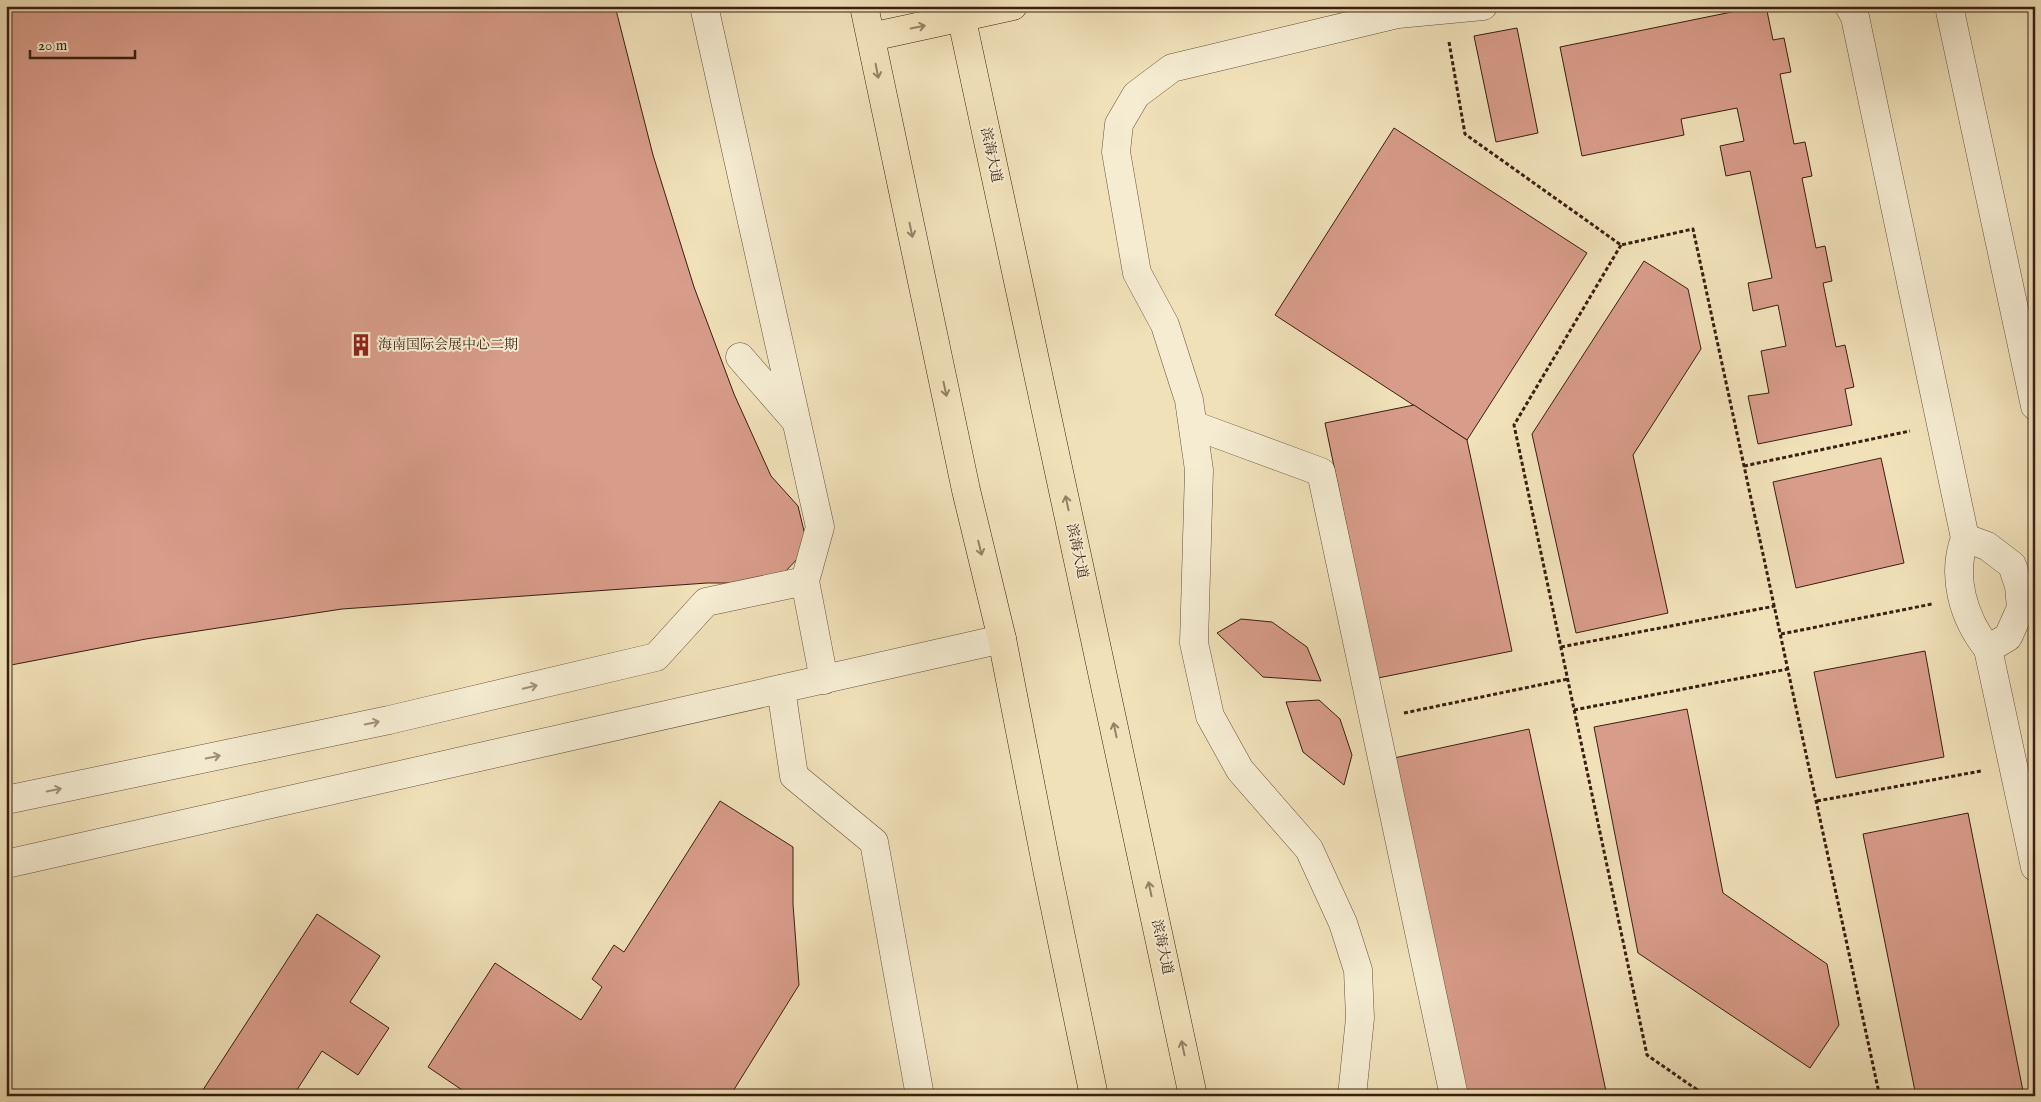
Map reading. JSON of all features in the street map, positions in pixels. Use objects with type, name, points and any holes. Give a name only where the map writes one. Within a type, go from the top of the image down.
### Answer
[{"type":"main road","points":[[864,6],[966,490],[1002,639],[1094,1096]]},
{"type":"main road","points":[[870,38],[960,12],[1013,6]]},
{"type":"main road","name":"滨海大道","points":[[960,12],[1193,1096]]},
{"type":"street","points":[[704,6],[820,527],[805,581],[824,680]]},
{"type":"street","points":[[1352,1096],[1360,1018],[1358,970],[1343,923],[1309,849],[1240,770],[1210,716],[1194,643],[1199,470],[1193,424],[1189,400],[1165,325],[1137,273],[1116,152],[1119,124],[1136,95],[1172,68],[1398,14],[1483,6]]},
{"type":"street","points":[[1849,6],[1855,17],[1965,538],[1960,553],[1959,576],[1962,598],[1968,620],[1988,648],[2035,867]]},
{"type":"street","points":[[1949,6],[2035,406]]},
{"type":"street","points":[[740,357],[797,422]]},
{"type":"street","points":[[1193,424],[1321,472],[1454,1096]]},
{"type":"street","points":[[1965,538],[2024,562],[2019,586],[2028,607],[2008,636],[1988,648]]},
{"type":"street","points":[[6,800],[389,720],[656,657],[706,602],[805,581]]},
{"type":"street","points":[[6,864],[1002,639]]},
{"type":"street","points":[[780,689],[794,776],[874,842],[920,1096]]},
{"type":"path","points":[[1444,10],[1465,134],[1621,245]]},
{"type":"path","points":[[1705,1096],[1648,1055],[1514,425],[1621,245],[1693,229],[1879,1094],[1869,1096]]},
{"type":"path","points":[[1744,466],[1941,424]]},
{"type":"path","points":[[1781,634],[1962,598]]},
{"type":"path","points":[[1561,647],[1774,606]]},
{"type":"path","points":[[1574,710],[1788,669]]},
{"type":"path","points":[[1373,720],[1568,680]]},
{"type":"path","points":[[1817,801],[2013,765]]},
{"type":"path","points":[[1690,1096],[1696,1089]]},
{"type":"building","name":"海南国际会展中心二期","points":[[6,6],[615,6],[653,155],[694,287],[734,394],[771,476],[798,506],[805,535],[800,556],[783,574],[745,583],[707,583],[342,609],[146,639],[6,666]]},
{"type":"building","points":[[1766,6],[1773,40],[1784,38],[1791,72],[1780,74],[1794,144],[1805,142],[1812,176],[1802,178],[1816,248],[1825,246],[1832,281],[1823,283],[1836,347],[1845,345],[1854,387],[1845,389],[1852,425],[1758,444],[1748,396],[1769,393],[1761,351],[1786,346],[1778,305],[1753,311],[1748,283],[1772,278],[1750,171],[1726,176],[1720,146],[1744,141],[1737,108],[1681,119],[1684,135],[1582,156],[1560,47]]},
{"type":"building","points":[[1517,28],[1538,133],[1496,142],[1474,36]]},
{"type":"building","points":[[1394,128],[1587,253],[1467,440],[1275,315]]},
{"type":"building","points":[[1644,261],[1688,289],[1701,349],[1633,455],[1668,613],[1576,633],[1532,434]]},
{"type":"building","points":[[1414,405],[1467,440],[1512,651],[1378,678],[1325,423]]},
{"type":"building","points":[[1881,458],[1904,563],[1796,588],[1773,482]]},
{"type":"building","points":[[1241,619],[1272,622],[1307,647],[1321,681],[1263,677],[1217,633]]},
{"type":"building","points":[[1925,651],[1944,757],[1836,778],[1814,672]]},
{"type":"building","points":[[1319,700],[1340,719],[1352,755],[1344,785],[1303,752],[1286,702]]},
{"type":"building","points":[[1687,709],[1723,893],[1827,964],[1839,1025],[1810,1068],[1638,953],[1594,727]]},
{"type":"building","points":[[1529,729],[1607,1096],[1467,1096],[1394,758]]},
{"type":"building","points":[[720,801],[793,847],[793,904],[799,985],[730,1096],[471,1096],[428,1067],[495,963],[581,1020],[602,987],[592,979],[614,945],[624,952]]},
{"type":"building","points":[[1968,813],[2024,1096],[1916,1096],[1863,834]]},
{"type":"building","points":[[317,914],[380,956],[350,1002],[389,1028],[358,1075],[322,1051],[293,1096],[199,1096]]},
{"type":"place","name":"海南国际会展中心二期","points":[[361,345]]}]
